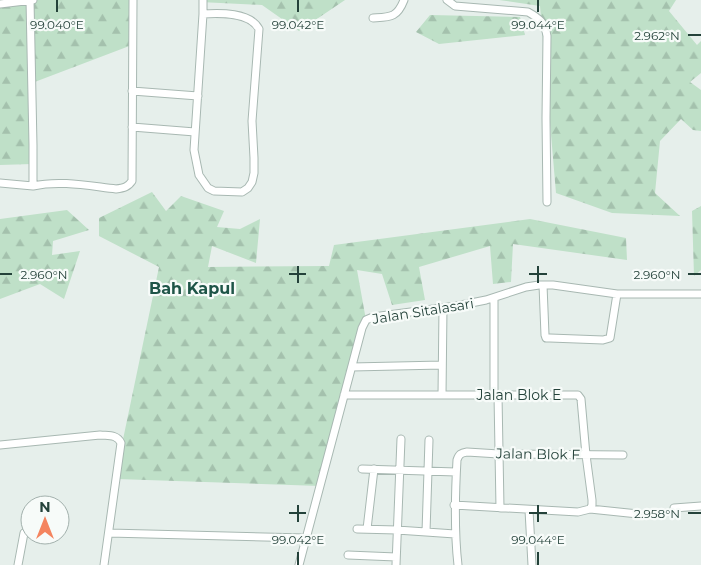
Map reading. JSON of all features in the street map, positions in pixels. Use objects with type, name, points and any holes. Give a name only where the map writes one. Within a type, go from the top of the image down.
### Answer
[{"type":"street","points":[[0,4],[31,0],[33,186]]},
{"type":"street","points":[[0,183],[33,186],[58,183],[116,189],[124,188],[132,181],[133,0]]},
{"type":"street","points":[[203,14],[238,15],[254,23],[259,29],[252,122],[254,173],[252,182],[242,192],[214,191],[208,188],[199,175],[196,165],[194,150],[198,96],[203,14],[204,0]]},
{"type":"street","points":[[373,18],[396,14],[404,0]]},
{"type":"street","points":[[447,0],[455,6],[528,12],[537,16],[546,28],[548,36],[546,118],[548,202]]},
{"type":"street","points":[[132,91],[198,96]]},
{"type":"street","points":[[132,127],[195,132]]},
{"type":"street","points":[[542,285],[546,338],[603,340],[610,338],[617,294]]},
{"type":"street","name":"Jalan Sitalasari","points":[[298,565],[362,328],[366,320],[374,317],[486,300],[526,287],[542,285],[617,294],[701,294]]},
{"type":"street","points":[[494,298],[500,508]]},
{"type":"street","points":[[442,395],[443,308]]},
{"type":"street","points":[[352,367],[442,365]]},
{"type":"street","name":"Jalan Blok E","points":[[344,395],[578,395],[580,397],[592,500],[590,509]]},
{"type":"street","points":[[0,445],[100,435],[119,438],[121,443],[104,565]]},
{"type":"street","points":[[348,555],[396,561],[401,439]]},
{"type":"street","points":[[426,532],[429,440]]},
{"type":"street","name":"Jalan Blok F","points":[[456,472],[459,455],[467,452],[623,455]]},
{"type":"street","points":[[362,469],[456,472],[454,505],[458,565]]},
{"type":"street","points":[[368,529],[374,469]]},
{"type":"street","points":[[454,505],[578,512],[590,509],[638,514]]},
{"type":"street","points":[[674,508],[701,506]]},
{"type":"street","points":[[529,510],[532,565]]},
{"type":"street","points":[[356,529],[455,534]]},
{"type":"street","points":[[109,533],[306,538]]},
{"type":"street","points":[[18,565],[22,545]]},
{"type":"green space","points":[[33,0],[133,0],[132,45],[32,83],[32,164],[0,165],[0,4]]},
{"type":"green space","points":[[199,0],[345,0],[299,31],[262,5],[200,2]]},
{"type":"green space","points":[[499,0],[676,0],[669,11],[697,45],[701,41],[701,73],[690,82],[701,90],[701,131],[693,130],[681,119],[660,141],[655,193],[680,216],[612,213],[556,193],[540,6]]},
{"type":"green space","points":[[430,15],[520,17],[525,35],[439,44],[416,32]]},
{"type":"green space","points":[[152,192],[166,211],[181,196],[224,211],[217,227],[240,229],[260,219],[256,263],[212,246],[208,267],[329,266],[334,245],[530,219],[626,238],[627,260],[513,244],[511,282],[493,284],[490,246],[419,267],[425,300],[392,305],[382,274],[357,270],[366,320],[320,486],[117,479],[121,449],[159,267],[99,236],[99,218]]},
{"type":"green space","points":[[701,206],[701,270],[694,276],[692,211]]},
{"type":"green space","points":[[67,210],[89,230],[53,241],[52,255],[80,251],[64,299],[40,284],[0,299],[0,219]]},
{"type":"district","name":"Bah Kapul","points":[[192,288]]}]
